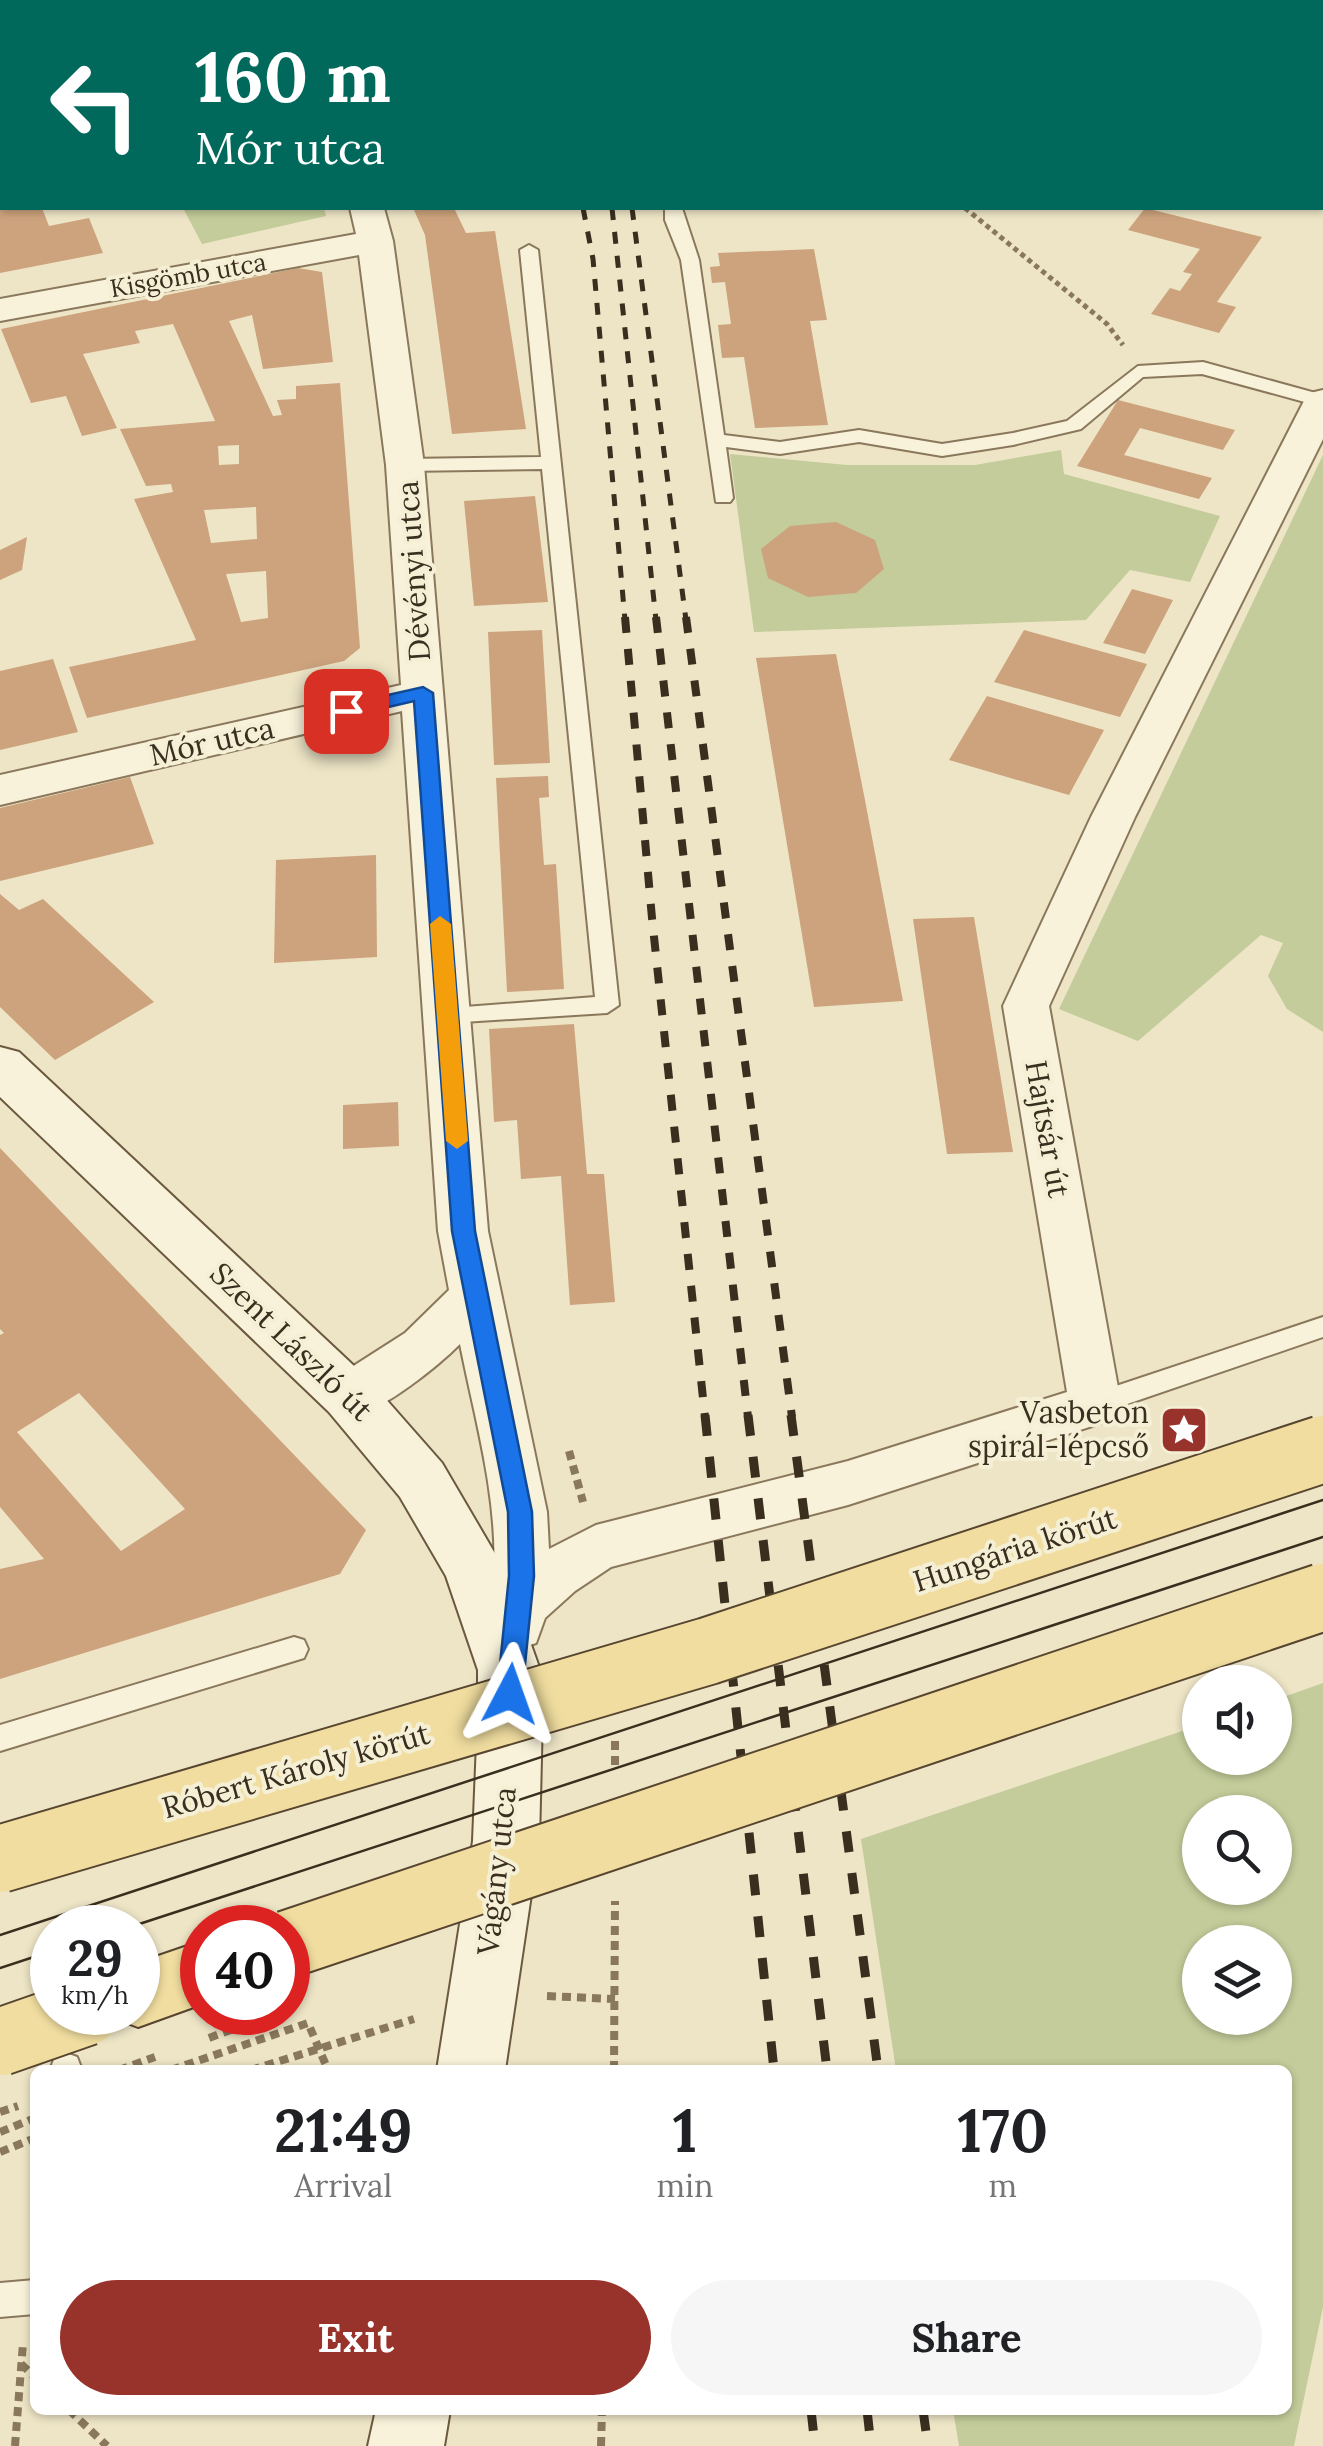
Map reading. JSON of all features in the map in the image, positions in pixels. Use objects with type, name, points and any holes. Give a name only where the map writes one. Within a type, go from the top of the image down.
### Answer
[{"type":"main road","name":"Hungária körút","points":[[708,1651],[1323,1449]]},
{"type":"main road","points":[[310,1937],[1323,1597]]},
{"type":"main road","name":"Róbert Károly körút","points":[[0,1859],[708,1651]]},
{"type":"main road","points":[[0,2042],[73,2050]]},
{"type":"street","name":"Kisgömb utca","points":[[0,310],[371,224]]},
{"type":"street","name":"Dévényi utca","points":[[371,224],[405,465],[464,1231],[520,1512],[519,1607],[510,1670]]},
{"type":"street","name":"Hajtsár út","points":[[1095,1404],[1026,1006],[1112,817],[1323,401]]},
{"type":"street","name":"Mór utca","points":[[0,790],[423,693]]},
{"type":"street","name":"Szent László út","points":[[0,1066],[349,1396],[421,1480],[457,1538],[488,1600],[510,1670]]},
{"type":"street","points":[[349,1396],[423,1348],[477,1295]]},
{"type":"street","points":[[519,1607],[555,1574],[596,1548],[848,1483],[1095,1404]]},
{"type":"street","points":[[520,1512],[556,1534],[596,1548]]},
{"type":"street","name":"Vágány utca","points":[[472,2065],[506,1840],[510,1670]]},
{"type":"street","points":[[406,2446],[411,2415]]},
{"type":"lane","points":[[673,210],[690,260],[723,498]]},
{"type":"lane","points":[[448,1014],[606,1005],[529,250]]},
{"type":"lane","points":[[714,440],[780,448],[860,436],[942,450],[1014,439],[1074,425],[1138,372],[1203,368],[1323,401]]},
{"type":"lane","points":[[405,465],[552,463]]},
{"type":"lane","points":[[1095,1404],[1323,1327]]},
{"type":"lane","points":[[0,1738],[294,1649]]},
{"type":"path","points":[[967,210],[1107,324],[1138,372]]},
{"type":"path","points":[[614,2065],[615,1998]]},
{"type":"path","points":[[186,2065],[308,2023],[326,2065]]},
{"type":"path","points":[[0,2132],[30,2120]]},
{"type":"path","points":[[0,2152],[30,2140]]},
{"type":"path","points":[[15,2446],[25,2294]]},
{"type":"path","points":[[20,2363],[30,2373]]},
{"type":"path","points":[[74,2415],[107,2446]]},
{"type":"path","points":[[601,2446],[602,2415]]},
{"type":"green space","points":[[184,210],[324,210],[326,216],[202,244]]},
{"type":"green space","points":[[1061,450],[1064,474],[1220,516],[1190,582],[1130,570],[1086,620],[754,632],[730,454],[847,465],[975,465]]},
{"type":"green space","points":[[1323,455],[1323,1032],[1287,1009],[1268,976],[1283,943],[1261,935],[1138,1041],[1059,1009]]},
{"type":"green space","points":[[1323,1683],[1323,2307],[1294,2446],[959,2446],[954,2415],[1292,2415],[1292,2065],[895,2065],[861,1839],[1182,1731],[1182,1775],[1292,1775],[1292,1694]]},
{"type":"building","points":[[0,210],[43,210],[49,226],[89,218],[103,253],[0,273]]},
{"type":"building","points":[[414,210],[455,210],[466,233],[495,231],[526,429],[452,434],[425,235]]},
{"type":"building","points":[[1143,210],[1153,210],[1262,237],[1217,302],[1236,307],[1219,333],[1151,314],[1170,288],[1180,291],[1192,274],[1183,272],[1200,249],[1128,230]]},
{"type":"building","points":[[814,249],[827,320],[810,321],[828,425],[755,428],[744,357],[722,358],[718,325],[731,324],[725,282],[712,283],[710,267],[720,266],[718,253]]},
{"type":"building","points":[[298,268],[322,272],[333,362],[263,369],[252,315],[229,321],[273,416],[282,415],[277,400],[296,399],[296,386],[340,383],[360,648],[344,661],[87,718],[69,667],[196,640],[134,499],[173,492],[171,484],[146,486],[120,429],[215,421],[173,324],[135,331],[140,343],[83,354],[117,428],[82,436],[66,396],[31,403],[1,329]],"holes":[[[239,445],[239,464],[219,465],[218,446]],[[256,507],[257,539],[211,543],[204,510]],[[266,571],[268,618],[241,622],[226,574]]]},
{"type":"building","points":[[1118,400],[1235,430],[1223,450],[1140,428],[1124,455],[1212,478],[1199,499],[1077,466]]},
{"type":"building","points":[[535,496],[548,602],[474,606],[464,501]]},
{"type":"building","points":[[836,522],[875,540],[884,569],[856,593],[808,597],[768,578],[761,549],[790,526]]},
{"type":"building","points":[[27,537],[22,570],[0,580],[0,550]]},
{"type":"building","points":[[1132,589],[1173,600],[1145,654],[1103,643]]},
{"type":"building","points":[[542,630],[550,763],[494,765],[488,632]]},
{"type":"building","points":[[1024,630],[1147,664],[1120,717],[994,682]]},
{"type":"building","points":[[836,654],[903,1001],[814,1007],[756,658]]},
{"type":"building","points":[[53,659],[78,732],[0,750],[0,671]]},
{"type":"building","points":[[987,696],[1104,730],[1069,795],[949,760]]},
{"type":"building","points":[[548,776],[549,797],[539,798],[544,865],[556,864],[564,989],[507,992],[496,778]]},
{"type":"building","points":[[130,777],[154,844],[0,881],[0,808]]},
{"type":"building","points":[[376,855],[377,957],[274,963],[276,860]]},
{"type":"building","points":[[0,894],[19,910],[43,899],[154,1002],[55,1060],[0,1007]]},
{"type":"building","points":[[974,917],[1013,1152],[947,1154],[913,919]]},
{"type":"building","points":[[574,1024],[587,1174],[604,1174],[615,1302],[570,1305],[561,1176],[521,1179],[517,1120],[494,1122],[489,1029]]},
{"type":"building","points":[[398,1102],[399,1146],[343,1149],[343,1105]]},
{"type":"building","points":[[0,1148],[366,1530],[340,1574],[0,1679],[0,1569],[44,1559],[0,1507],[0,1335],[4,1333],[0,1329]],"holes":[[[79,1393],[185,1509],[121,1551],[17,1432]]]},
{"type":"tram line","points":[[0,1935],[1323,1500]]},
{"type":"tram line","points":[[160,1917],[1323,1537]]},
{"type":"tram line","points":[[0,1968],[30,1958]]},
{"type":"railway","points":[[583,210],[593,259],[625,620]]},
{"type":"railway","points":[[612,210],[656,620]]},
{"type":"railway","points":[[632,210],[686,620]]},
{"type":"railway","points":[[625,617],[652,918],[705,1417]]},
{"type":"railway","points":[[656,617],[748,1417]]},
{"type":"railway","points":[[686,617],[792,1417]]},
{"type":"railway","points":[[705,1415],[773,2065]]},
{"type":"railway","points":[[748,1415],[826,2065]]},
{"type":"railway","points":[[791,1415],[877,2065]]},
{"type":"railway","points":[[812,2415],[815,2446]]},
{"type":"railway","points":[[868,2415],[871,2446]]},
{"type":"railway","points":[[924,2415],[928,2446]]},
{"type":"slow traffic","points":[[440,924],[457,1141]]},
{"type":"place","name":"Vasbeton spirál-lépcső","points":[[1184,1430]]},
{"type":"route","points":[[346,711],[423,693],[464,1231],[520,1512],[522,1576],[510,1694]]}]
